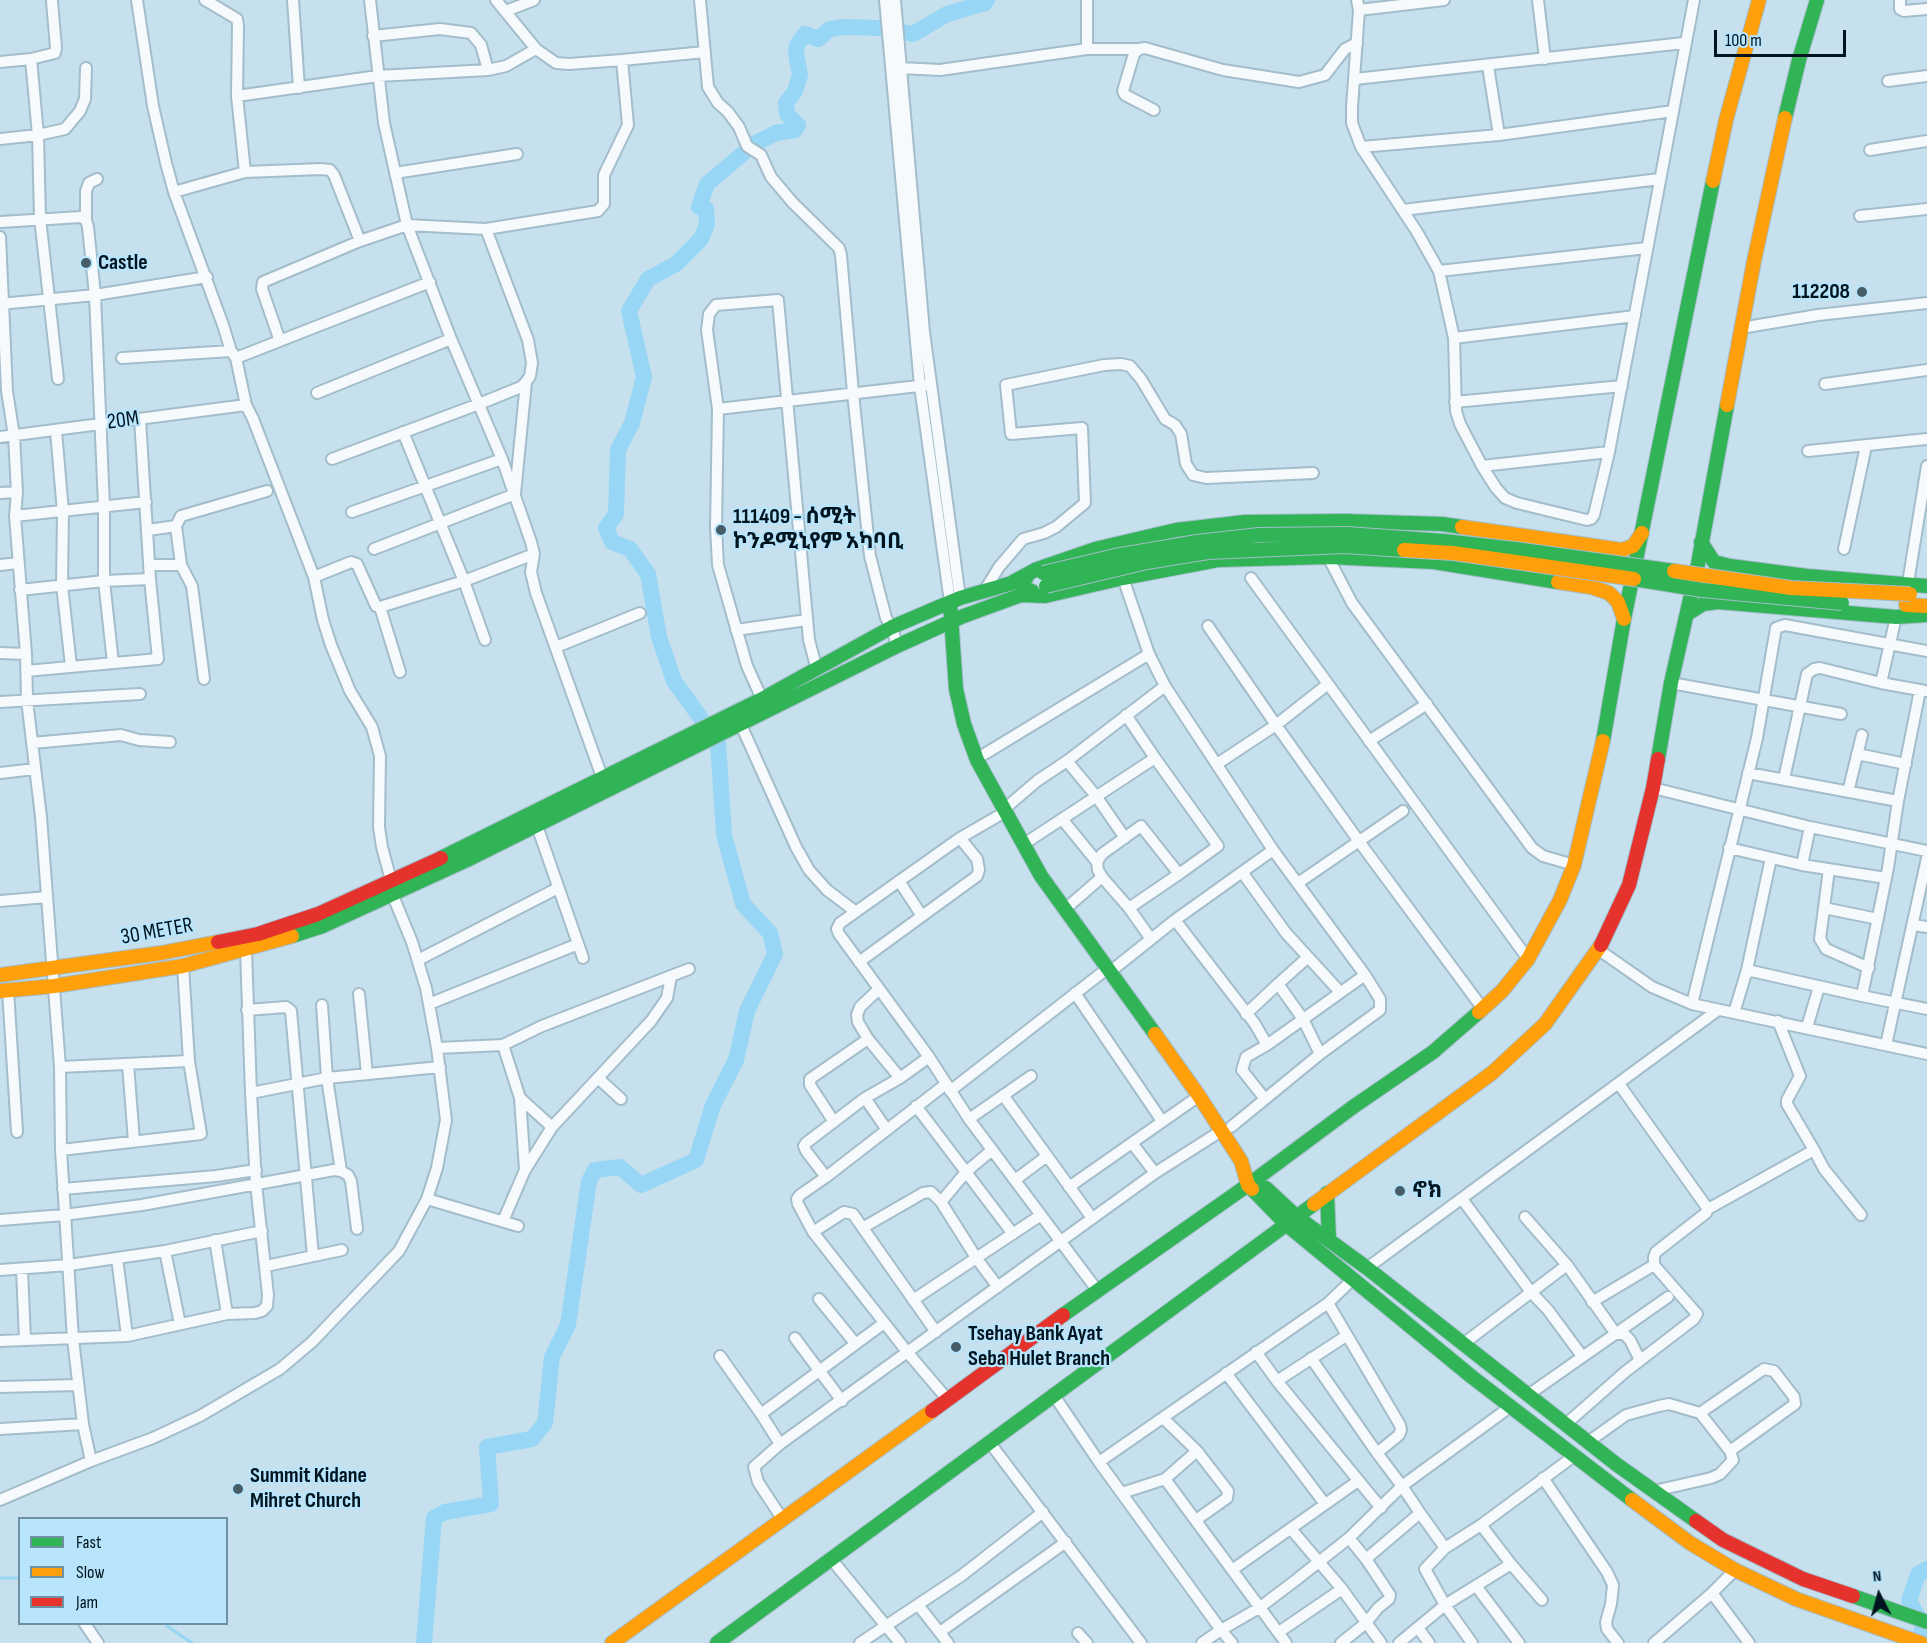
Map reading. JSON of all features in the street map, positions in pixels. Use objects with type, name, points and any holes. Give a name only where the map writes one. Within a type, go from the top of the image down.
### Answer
[{"type":"main road","points":[[612,1643],[1096,1290],[1433,1052],[1502,991],[1528,959],[1560,900],[1574,865],[1608,717],[1624,619],[1726,120],[1759,0]]},
{"type":"main road","points":[[717,1643],[1492,1073],[1545,1024],[1599,950],[1629,885],[1653,788],[1671,683],[1687,614],[1778,149],[1799,60],[1817,0]]},
{"type":"main road","points":[[1013,582],[1037,569],[1095,549],[1176,530],[1245,522],[1345,521],[1442,524],[1622,550],[1633,546],[1642,534]]},
{"type":"main road","points":[[1701,542],[1714,562],[1738,568],[1807,576],[1908,594],[1927,606]]},
{"type":"main road","points":[[4,990],[54,986],[183,966],[246,950],[323,926],[393,896],[537,826],[723,726],[762,699],[892,627],[955,600],[1013,582],[1045,580],[1208,552],[1344,546],[1453,553],[1756,597],[1815,602],[1927,594]]},
{"type":"main road","points":[[1021,595],[1045,596],[1218,560],[1328,557],[1434,562],[1592,587],[1609,593],[1618,602],[1624,619]]},
{"type":"main road","points":[[723,726],[741,725],[897,646],[956,619],[1021,595],[1045,580]]},
{"type":"main road","points":[[1908,594],[1927,586]]},
{"type":"main road","points":[[955,600],[967,704],[983,755],[1041,876],[1112,967],[1226,1129],[1252,1182],[1353,1279],[1510,1407],[1690,1543],[1735,1570],[1796,1599],[1914,1641]]},
{"type":"main road","points":[[1687,614],[1703,604],[1718,602],[1896,617],[1927,615]]},
{"type":"main road","points":[[956,619],[953,652],[957,689],[977,760],[1112,967],[1200,1096],[1226,1129]]},
{"type":"main road","points":[[925,634],[942,639],[953,652]]},
{"type":"main road","name":"30 METER","points":[[0,975],[139,957],[258,934],[318,914],[459,850],[603,777],[703,736]]},
{"type":"main road","points":[[1327,1193],[1329,1239]]},
{"type":"main road","points":[[1292,1221],[1329,1239],[1542,1407],[1654,1491],[1723,1539],[1803,1579],[1927,1622]]},
{"type":"main road","points":[[1530,1422],[1542,1407]]},
{"type":"main road","points":[[1796,1599],[1803,1579]]},
{"type":"street","points":[[0,1500],[91,1461],[172,1430],[280,1368],[332,1323],[399,1251],[427,1199],[437,1168],[446,1120],[429,1004],[418,960],[393,896],[382,847],[379,827],[380,756],[372,727],[350,691],[331,645],[322,620],[314,577],[246,405],[233,355],[207,277],[174,192],[165,163],[153,106],[137,0]]},
{"type":"street","points":[[205,0],[237,20],[237,96],[244,172]]},
{"type":"street","points":[[293,0],[299,88]]},
{"type":"street","points":[[370,0],[384,123],[407,225],[515,494],[534,554],[531,572],[536,593],[603,777]]},
{"type":"street","points":[[496,0],[536,49],[556,63],[569,64],[705,52]]},
{"type":"street","points":[[506,11],[534,0]]},
{"type":"street","points":[[700,0],[708,87],[718,103],[739,127],[747,146],[761,155],[771,177],[793,203],[839,248],[870,556],[886,618],[892,627],[897,646]]},
{"type":"street","points":[[885,0],[892,21]]},
{"type":"street","points":[[895,0],[892,21],[893,45],[925,385],[955,600]]},
{"type":"street","points":[[1087,0],[1087,49]]},
{"type":"street","points":[[1444,0],[1358,5],[1352,123],[1361,147],[1403,210],[1439,271],[1454,338],[1455,402],[1460,424],[1482,466],[1505,498],[1538,509],[1587,520],[1594,515],[1609,452],[1684,43],[1694,0]]},
{"type":"street","points":[[1538,0],[1545,59]]},
{"type":"street","points":[[1900,0],[1900,9],[1904,11],[1927,9]]},
{"type":"street","points":[[0,62],[32,59],[55,53],[52,1]]},
{"type":"street","points":[[374,36],[440,29],[471,33],[481,45],[488,70]]},
{"type":"street","points":[[900,68],[940,70],[1087,49],[1145,48],[1223,70],[1299,82],[1325,75],[1345,49],[1357,43]]},
{"type":"street","points":[[1355,79],[1684,43]]},
{"type":"street","points":[[893,45],[900,68],[925,385]]},
{"type":"street","points":[[237,96],[378,76],[488,70],[506,66],[536,49]]},
{"type":"street","points":[[1139,49],[1134,54],[1123,91],[1125,95],[1154,110]]},
{"type":"street","points":[[32,59],[38,135],[40,218],[58,379]]},
{"type":"street","points":[[280,341],[262,289],[263,282],[360,241],[407,225],[486,229],[598,211],[604,204],[604,175],[628,125],[622,60]]},
{"type":"street","points":[[1488,66],[1499,135]]},
{"type":"street","points":[[0,139],[38,135],[65,129],[75,119],[85,99],[86,68]]},
{"type":"street","points":[[1888,81],[1927,76]]},
{"type":"street","points":[[1361,147],[1499,135],[1672,111]]},
{"type":"street","points":[[1870,150],[1927,141]]},
{"type":"street","points":[[395,173],[517,154]]},
{"type":"street","points":[[174,192],[244,172],[330,170],[360,241]]},
{"type":"street","points":[[97,179],[89,183],[86,191],[86,220],[95,295],[104,506],[104,581],[113,663]]},
{"type":"street","points":[[1403,210],[1660,179]]},
{"type":"street","points":[[1860,216],[1927,209]]},
{"type":"street","points":[[0,222],[81,217],[86,220]]},
{"type":"street","points":[[332,459],[479,404],[521,387],[526,382],[530,376],[532,363],[528,340],[486,229]]},
{"type":"street","points":[[0,237],[3,391],[14,436],[17,492],[15,516],[26,654],[27,700],[47,897],[60,1067],[64,1215],[73,1339],[83,1424],[91,1461]]},
{"type":"street","points":[[1439,271],[1647,248]]},
{"type":"street","points":[[2,304],[95,295],[207,277]]},
{"type":"street","points":[[122,358],[233,355],[280,341],[430,282]]},
{"type":"street","points":[[762,699],[747,666],[718,565],[718,409],[707,330],[709,314],[716,304],[778,300],[809,640],[817,670]]},
{"type":"street","points":[[1742,328],[1818,315],[1927,303]]},
{"type":"street","points":[[1454,338],[1635,316]]},
{"type":"street","points":[[317,393],[452,339]]},
{"type":"street","points":[[985,590],[999,567],[1023,539],[1056,527],[1085,503],[1082,428],[1011,434],[1006,386],[1104,365],[1130,366],[1141,379],[1165,419],[1181,434],[1186,464],[1193,475],[1206,478],[1313,473]]},
{"type":"street","points":[[1825,384],[1927,370]]},
{"type":"street","points":[[515,494],[526,382]]},
{"type":"street","points":[[718,409],[925,385]]},
{"type":"street","points":[[1455,402],[1622,386]]},
{"type":"street","name":"20M","points":[[0,437],[246,405]]},
{"type":"street","points":[[26,671],[158,659],[150,579],[140,419]]},
{"type":"street","points":[[56,431],[63,512],[62,585],[70,666]]},
{"type":"street","points":[[403,432],[464,581],[485,640]]},
{"type":"street","points":[[1808,451],[1927,439]]},
{"type":"street","points":[[1844,549],[1866,446]]},
{"type":"street","points":[[1482,466],[1609,452]]},
{"type":"street","points":[[352,512],[502,459]]},
{"type":"street","points":[[1908,594],[1927,466]]},
{"type":"street","points":[[204,679],[192,586],[181,565],[176,526],[181,516],[267,491]]},
{"type":"street","points":[[0,493],[17,492]]},
{"type":"street","points":[[374,549],[515,494]]},
{"type":"street","points":[[15,516],[146,502]]},
{"type":"street","points":[[148,530],[176,526]]},
{"type":"street","points":[[380,607],[464,581],[534,554]]},
{"type":"street","points":[[1328,557],[1352,603],[1532,848],[1543,856],[1574,865]]},
{"type":"street","points":[[314,577],[351,562],[357,564],[376,606],[380,607],[400,672]]},
{"type":"street","points":[[0,565],[18,563]]},
{"type":"street","points":[[150,565],[181,565]]},
{"type":"street","points":[[783,1520],[758,1482],[754,1467],[780,1444],[1155,1173],[1226,1129],[1320,1054],[1380,1010],[1380,999],[1365,975],[1273,850],[1165,686],[1149,654],[1123,578]]},
{"type":"street","points":[[1251,578],[1528,959]]},
{"type":"street","points":[[20,590],[104,581],[150,579]]},
{"type":"street","points":[[556,648],[640,613]]},
{"type":"street","points":[[1881,683],[1896,617]]},
{"type":"street","points":[[736,630],[807,620]]},
{"type":"street","points":[[1208,626],[1358,840],[1483,1009]]},
{"type":"street","points":[[1692,1004],[1740,810],[1775,632],[1780,626],[1927,651]]},
{"type":"street","points":[[0,653],[26,654]]},
{"type":"street","points":[[983,755],[1149,654]]},
{"type":"street","points":[[1784,779],[1807,674],[1814,669],[1820,668],[1924,691],[1898,801],[1886,878],[1862,996]]},
{"type":"street","points":[[1671,683],[1841,714]]},
{"type":"street","points":[[1217,764],[1276,725],[1328,684]]},
{"type":"street","points":[[1096,1290],[969,1119],[929,1057],[837,929],[840,923],[960,838],[1007,808],[1037,781],[1067,761],[1165,686]]},
{"type":"street","points":[[0,702],[140,694]]},
{"type":"street","points":[[1369,741],[1426,704]]},
{"type":"street","points":[[1126,715],[1218,846],[1129,908]]},
{"type":"street","points":[[741,725],[796,847],[809,870],[827,890],[856,912]]},
{"type":"street","points":[[32,743],[121,735],[139,740],[170,742]]},
{"type":"street","points":[[1848,792],[1862,735]]},
{"type":"street","points":[[1857,754],[1906,764]]},
{"type":"street","points":[[1030,840],[1155,758]]},
{"type":"street","points":[[1067,761],[1096,796],[1125,838]]},
{"type":"street","points":[[0,773],[35,769]]},
{"type":"street","points":[[1748,773],[1898,801]]},
{"type":"street","points":[[1653,788],[1810,827],[1927,851]]},
{"type":"street","points":[[1298,883],[1403,811]]},
{"type":"street","points":[[1062,819],[1097,862],[1102,877],[1129,908],[1151,939]]},
{"type":"street","points":[[537,826],[584,958]]},
{"type":"street","points":[[1097,862],[1102,854],[1141,826],[1179,874]]},
{"type":"street","points":[[1802,865],[1810,827]]},
{"type":"street","points":[[859,962],[978,876],[977,860],[960,838]]},
{"type":"street","points":[[1730,848],[1802,865],[1886,878]]},
{"type":"street","points":[[948,1400],[813,1232],[797,1199],[916,1106],[948,1087],[1273,850]]},
{"type":"street","points":[[1734,1013],[1747,970],[1771,858]]},
{"type":"street","points":[[1886,1045],[1927,858]]},
{"type":"street","points":[[1829,869],[1820,939],[1826,949],[1869,969]]},
{"type":"street","points":[[1242,872],[1286,933],[1340,992]]},
{"type":"street","points":[[1071,904],[1102,877]]},
{"type":"street","points":[[900,881],[922,916]]},
{"type":"street","points":[[418,960],[558,888]]},
{"type":"street","points":[[0,901],[47,897]]},
{"type":"street","points":[[1824,908],[1878,919]]},
{"type":"street","points":[[1175,920],[1267,1045]]},
{"type":"street","points":[[1913,925],[1927,927]]},
{"type":"street","points":[[429,1004],[578,944]]},
{"type":"street","points":[[0,1341],[127,1336],[227,1314],[255,1313],[267,1306],[266,1266],[256,1184],[246,950]]},
{"type":"street","points":[[1599,950],[1652,987],[1692,1004],[1927,1053]]},
{"type":"street","points":[[1246,1014],[1307,957]]},
{"type":"street","points":[[61,1150],[201,1134],[189,1061],[183,966]]},
{"type":"street","points":[[437,1048],[503,1045],[542,1026],[689,969]]},
{"type":"street","points":[[1747,970],[1927,1009]]},
{"type":"street","points":[[1265,1099],[1242,1070],[1246,1057],[1267,1045],[1365,975]]},
{"type":"street","points":[[503,1221],[525,1170],[552,1127],[657,1013],[667,998],[671,976]]},
{"type":"street","points":[[1278,984],[1303,1019],[1320,1054]]},
{"type":"street","points":[[1807,1027],[1819,987]]},
{"type":"street","points":[[879,989],[864,1002],[857,1015],[858,1022],[868,1039],[900,1078]]},
{"type":"street","points":[[4,990],[5,1049],[17,1132]]},
{"type":"street","points":[[1075,993],[1162,1121]]},
{"type":"street","points":[[359,994],[367,1074]]},
{"type":"street","points":[[322,1005],[327,1078],[341,1171]]},
{"type":"street","points":[[247,1010],[286,1006],[290,1008],[313,1256]]},
{"type":"street","points":[[1367,1268],[1718,1010]]},
{"type":"street","points":[[1778,1021],[1800,1076],[1788,1097],[1787,1104],[1824,1169],[1861,1215]]},
{"type":"street","points":[[834,1122],[810,1085],[810,1079],[868,1039]]},
{"type":"street","points":[[503,1045],[520,1098],[525,1170]]},
{"type":"street","points":[[826,1177],[804,1146],[865,1098],[900,1078],[929,1057]]},
{"type":"street","points":[[60,1067],[189,1061]]},
{"type":"street","points":[[128,1064],[134,1141]]},
{"type":"street","points":[[251,1093],[327,1078],[440,1067]]},
{"type":"street","points":[[969,1119],[1031,1076]]},
{"type":"street","points":[[598,1078],[621,1099]]},
{"type":"street","points":[[1619,1084],[1708,1209]]},
{"type":"street","points":[[1003,1095],[1092,1218]]},
{"type":"street","points":[[1069,1187],[1200,1096]]},
{"type":"street","points":[[520,1098],[552,1127]]},
{"type":"street","points":[[865,1098],[888,1130]]},
{"type":"street","points":[[916,1106],[1012,1234]]},
{"type":"street","points":[[1132,1143],[1155,1173]]},
{"type":"street","points":[[941,1202],[966,1172],[992,1150]]},
{"type":"street","points":[[1566,1424],[1698,1314],[1654,1265],[1656,1252],[1706,1213],[1708,1209],[1814,1150]]},
{"type":"street","points":[[1015,1180],[1047,1156]]},
{"type":"street","points":[[63,1189],[256,1170]]},
{"type":"street","points":[[0,1220],[142,1205],[334,1170],[348,1175],[351,1181],[357,1229]]},
{"type":"street","points":[[141,1183],[142,1205]]},
{"type":"street","points":[[864,1227],[924,1193],[931,1192],[941,1202],[976,1259],[998,1287]]},
{"type":"street","points":[[427,1199],[518,1226]]},
{"type":"street","points":[[1462,1199],[1582,1356]]},
{"type":"street","points":[[813,1232],[844,1212],[853,1214],[936,1332]]},
{"type":"street","points":[[914,1300],[1041,1215]]},
{"type":"street","points":[[1525,1217],[1566,1265],[1616,1334]]},
{"type":"street","points":[[0,1270],[69,1265],[165,1251],[262,1231]]},
{"type":"street","points":[[215,1240],[227,1314]]},
{"type":"street","points":[[266,1266],[342,1250]]},
{"type":"street","points":[[165,1251],[180,1324]]},
{"type":"street","points":[[117,1258],[127,1336]]},
{"type":"street","points":[[1463,1344],[1566,1265]]},
{"type":"street","points":[[1592,1302],[1654,1265]]},
{"type":"street","points":[[22,1269],[25,1340]]},
{"type":"street","points":[[1100,1462],[1328,1303],[1353,1279]]},
{"type":"street","points":[[1528,1395],[1668,1297]]},
{"type":"street","points":[[819,1299],[855,1343]]},
{"type":"street","points":[[1328,1303],[1400,1425],[1399,1435],[1377,1454]]},
{"type":"street","points":[[761,1413],[884,1323]]},
{"type":"street","points":[[1616,1334],[1624,1334],[1630,1340],[1641,1360]]},
{"type":"street","points":[[1277,1381],[1346,1336]]},
{"type":"street","points":[[795,1338],[842,1401]]},
{"type":"street","points":[[1256,1352],[1381,1509]]},
{"type":"street","points":[[720,1356],[780,1444]]},
{"type":"street","points":[[1311,1358],[1445,1548]]},
{"type":"street","points":[[1700,1413],[1758,1373],[1764,1370],[1774,1371],[1794,1397],[1795,1404],[1731,1451]]},
{"type":"street","points":[[1226,1373],[1325,1504]]},
{"type":"street","points":[[0,1387],[78,1385]]},
{"type":"street","points":[[1053,1394],[1232,1643]]},
{"type":"street","points":[[1588,1442],[1626,1415],[1659,1406],[1668,1404],[1700,1413],[1731,1451],[1733,1460],[1720,1474],[1654,1491]]},
{"type":"street","points":[[1202,1643],[1259,1608],[1349,1538],[1402,1486],[1510,1407]]},
{"type":"street","points":[[1164,1419],[1197,1451],[1229,1494],[1196,1520]]},
{"type":"street","points":[[0,1429],[83,1424]]},
{"type":"street","points":[[990,1443],[1141,1643]]},
{"type":"street","points":[[1122,1492],[1165,1479],[1197,1451]]},
{"type":"street","points":[[1472,1643],[1445,1605],[1425,1569],[1445,1548],[1481,1525],[1574,1456]]},
{"type":"street","points":[[1543,1478],[1607,1572],[1613,1585],[1606,1622],[1607,1629],[1618,1643]]},
{"type":"street","points":[[1165,1479],[1286,1643]]},
{"type":"street","points":[[1232,1570],[1358,1481]]},
{"type":"street","points":[[860,1643],[961,1576],[1043,1512]]},
{"type":"street","points":[[1366,1559],[1420,1513]]},
{"type":"street","points":[[1481,1525],[1542,1600]]},
{"type":"street","points":[[1291,1528],[1342,1589],[1381,1643]]},
{"type":"street","points":[[1341,1643],[1366,1623],[1389,1599],[1390,1595],[1349,1538]]},
{"type":"street","points":[[940,1632],[1066,1542]]},
{"type":"street","points":[[832,1560],[900,1643]]},
{"type":"street","points":[[1398,1643],[1445,1605],[1511,1564]]},
{"type":"street","points":[[1657,1642],[1735,1570]]},
{"type":"street","points":[[1476,1586],[1519,1643]]},
{"type":"street","points":[[1279,1632],[1342,1589]]},
{"type":"street","points":[[1712,1593],[1749,1643]]},
{"type":"street","points":[[919,1606],[948,1643]]},
{"type":"street","points":[[86,1625],[98,1643]]},
{"type":"street","points":[[1418,1628],[1428,1643]]},
{"type":"street","points":[[1078,1633],[1087,1643]]},
{"type":"waterway","points":[[424,1643],[434,1518],[445,1512],[491,1504],[487,1447],[532,1439],[545,1423],[552,1357],[568,1325],[589,1181],[595,1170],[620,1167],[641,1185],[696,1160],[713,1105],[736,1060],[747,1011],[775,954],[770,933],[743,904],[724,835],[718,742],[674,681],[659,637],[648,574],[630,549],[612,542],[606,528],[616,514],[618,450],[632,423],[644,377],[629,311],[648,279],[676,264],[701,239],[707,224],[706,209],[699,207],[707,184],[754,144],[776,133],[795,130],[798,125],[787,114],[786,103],[795,91],[800,75],[796,53],[797,45],[805,34],[818,39],[830,29],[845,27],[881,28],[913,34],[947,14],[985,3],[987,0]]},
{"type":"waterway","points":[[1919,1643],[1923,1625],[1909,1601],[1918,1574],[1927,1569]]},
{"type":"waterway","points":[[0,1578],[18,1578]]},
{"type":"waterway","points":[[167,1625],[192,1643]]},
{"type":"traffic: fast","points":[[1785,118],[1817,0]]},
{"type":"traffic: fast","points":[[1603,741],[1624,619],[1713,181]]},
{"type":"traffic: fast","points":[[1658,759],[1671,683],[1698,564],[1727,405]]},
{"type":"traffic: fast","points":[[1013,582],[1037,569],[1095,549],[1176,530],[1245,522],[1345,521],[1442,524],[1462,527]]},
{"type":"traffic: fast","points":[[1043,573],[1115,556],[1197,542],[1259,535],[1347,534],[1515,549],[1674,571]]},
{"type":"traffic: fast","points":[[1701,542],[1714,562],[1730,566],[1807,576],[1927,586]]},
{"type":"traffic: fast","points":[[1046,586],[1147,562],[1208,552],[1344,546],[1404,550]]},
{"type":"traffic: fast","points":[[1021,595],[1045,596],[1218,560],[1328,557],[1434,562],[1558,582]]},
{"type":"traffic: fast","points":[[441,858],[762,699],[892,627],[960,598],[1026,579]]},
{"type":"traffic: fast","points":[[1634,579],[1702,590],[1842,603]]},
{"type":"traffic: fast","points":[[292,936],[323,926],[467,860],[897,646],[961,617],[1032,591]]},
{"type":"traffic: fast","points":[[950,602],[956,689],[964,724],[977,760],[1041,876],[1155,1034]]},
{"type":"traffic: fast","points":[[1687,614],[1703,604],[1718,602],[1896,617],[1927,615]]},
{"type":"traffic: fast","points":[[1063,1315],[1433,1052],[1479,1012]]},
{"type":"traffic: fast","points":[[1266,1188],[1297,1217],[1367,1268],[1616,1464],[1696,1521]]},
{"type":"traffic: fast","points":[[1252,1189],[1287,1225],[1472,1377],[1632,1500]]},
{"type":"traffic: fast","points":[[1327,1193],[1329,1239]]},
{"type":"traffic: fast","points":[[717,1643],[1314,1204]]},
{"type":"traffic: fast","points":[[1853,1596],[1927,1622]]},
{"type":"traffic: slow","points":[[1713,181],[1726,120],[1759,0]]},
{"type":"traffic: slow","points":[[1727,405],[1754,261],[1785,118]]},
{"type":"traffic: slow","points":[[1462,527],[1622,550],[1633,546],[1642,533]]},
{"type":"traffic: slow","points":[[1404,550],[1453,553],[1634,579]]},
{"type":"traffic: slow","points":[[1674,571],[1791,588],[1910,594]]},
{"type":"traffic: slow","points":[[1558,582],[1591,587],[1609,593],[1618,602],[1624,619]]},
{"type":"traffic: slow","points":[[1906,605],[1927,606]]},
{"type":"traffic: slow","points":[[1479,1012],[1502,991],[1528,959],[1560,900],[1574,865],[1603,741]]},
{"type":"traffic: slow","points":[[0,991],[54,986],[183,966],[292,936]]},
{"type":"traffic: slow","points":[[0,975],[161,953],[218,942]]},
{"type":"traffic: slow","points":[[1314,1204],[1492,1073],[1545,1024],[1601,945]]},
{"type":"traffic: slow","points":[[1155,1034],[1241,1161],[1248,1185],[1252,1189]]},
{"type":"traffic: slow","points":[[612,1643],[932,1411]]},
{"type":"traffic: slow","points":[[1632,1500],[1690,1543],[1735,1570],[1796,1599],[1921,1643]]},
{"type":"traffic: jam","points":[[1601,945],[1629,885],[1658,759]]},
{"type":"traffic: jam","points":[[218,942],[258,934],[318,914],[441,858]]},
{"type":"traffic: jam","points":[[932,1411],[1063,1315]]},
{"type":"traffic: jam","points":[[1696,1521],[1723,1540],[1803,1579],[1853,1596]]},
{"type":"place","name":"Castle","points":[[86,263]]},
{"type":"place","name":"112208","points":[[1862,292]]},
{"type":"place","name":"111409 - ሰሚት ኮንዶሚኒየም አካባቢ","points":[[721,530]]},
{"type":"place","name":"ኖክ","points":[[1400,1191]]},
{"type":"place","name":"Tsehay Bank Ayat Seba Hulet Branch","points":[[956,1347]]},
{"type":"place","name":"Summit Kidane Mihret Church","points":[[238,1489]]}]
